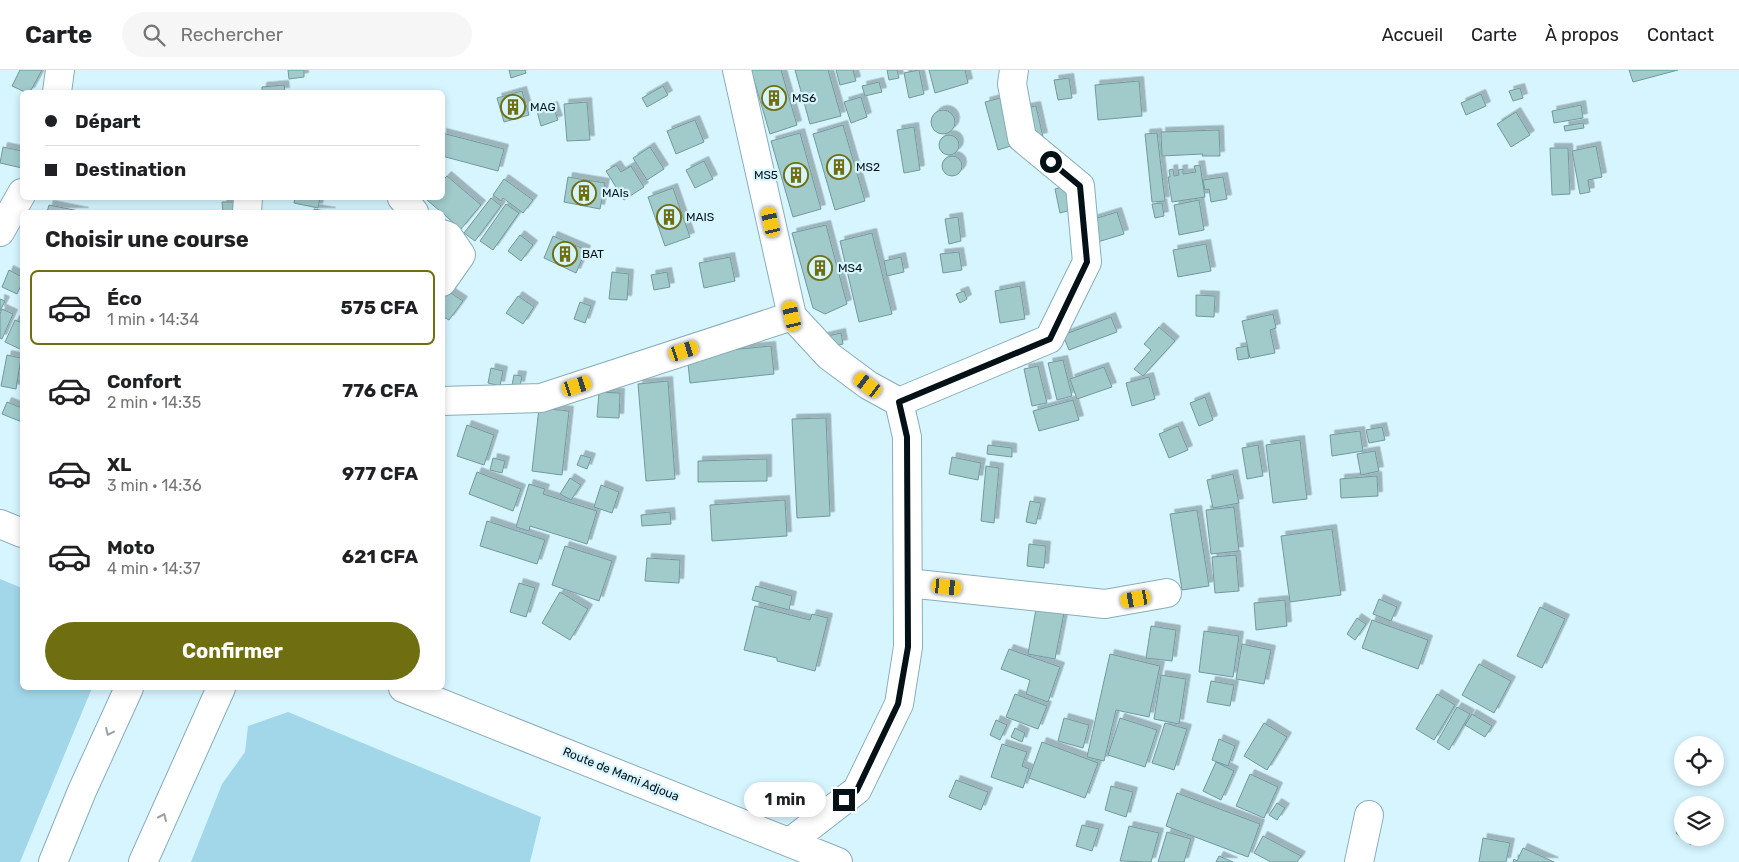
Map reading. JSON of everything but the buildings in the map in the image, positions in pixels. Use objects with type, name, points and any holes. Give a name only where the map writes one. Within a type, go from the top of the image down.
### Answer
[{"type":"street","points":[[57,90],[60,70]]},
{"type":"street","points":[[737,70],[792,316],[829,356],[868,385],[899,402],[907,437],[908,647],[898,704],[857,790],[790,842]]},
{"type":"street","points":[[899,402],[1050,339],[1087,262],[1080,186],[1022,138],[1012,84],[1014,70]]},
{"type":"street","points":[[0,232],[20,197]]},
{"type":"street","points":[[404,200],[412,210]]},
{"type":"street","points":[[445,235],[448,236],[461,255],[445,278]]},
{"type":"street","points":[[445,401],[541,398],[792,316]]},
{"type":"street","points":[[0,524],[20,532]]},
{"type":"street","points":[[908,583],[1104,604],[1167,594]]},
{"type":"street","points":[[52,862],[128,690]]},
{"type":"street","points":[[144,862],[220,690]]},
{"type":"street","name":"Route de Mami Adjoua","points":[[408,690],[838,862]]},
{"type":"street","points":[[1359,862],[1369,816]]},
{"type":"shaded area","points":[[0,579],[20,587],[20,690],[91,690],[20,862],[0,862]]},
{"type":"shaded area","points":[[288,712],[541,817],[530,862],[191,862],[222,784],[245,752],[248,726]]},
{"type":"place","name":"MS6","points":[[774,98]]},
{"type":"place","name":"MAG","points":[[513,107]]},
{"type":"place","name":"MS2","points":[[839,167]]},
{"type":"place","name":"MS5","points":[[796,175]]},
{"type":"place","name":"MAIs","points":[[584,193]]},
{"type":"place","name":"MAIS","points":[[669,217]]},
{"type":"place","name":"BAT","points":[[565,254]]},
{"type":"place","name":"MS4","points":[[820,268]]},
{"type":"route","points":[[844,800],[857,790],[898,704],[908,647],[907,437],[899,402],[1050,339],[1087,262],[1080,186],[1051,162]]}]
